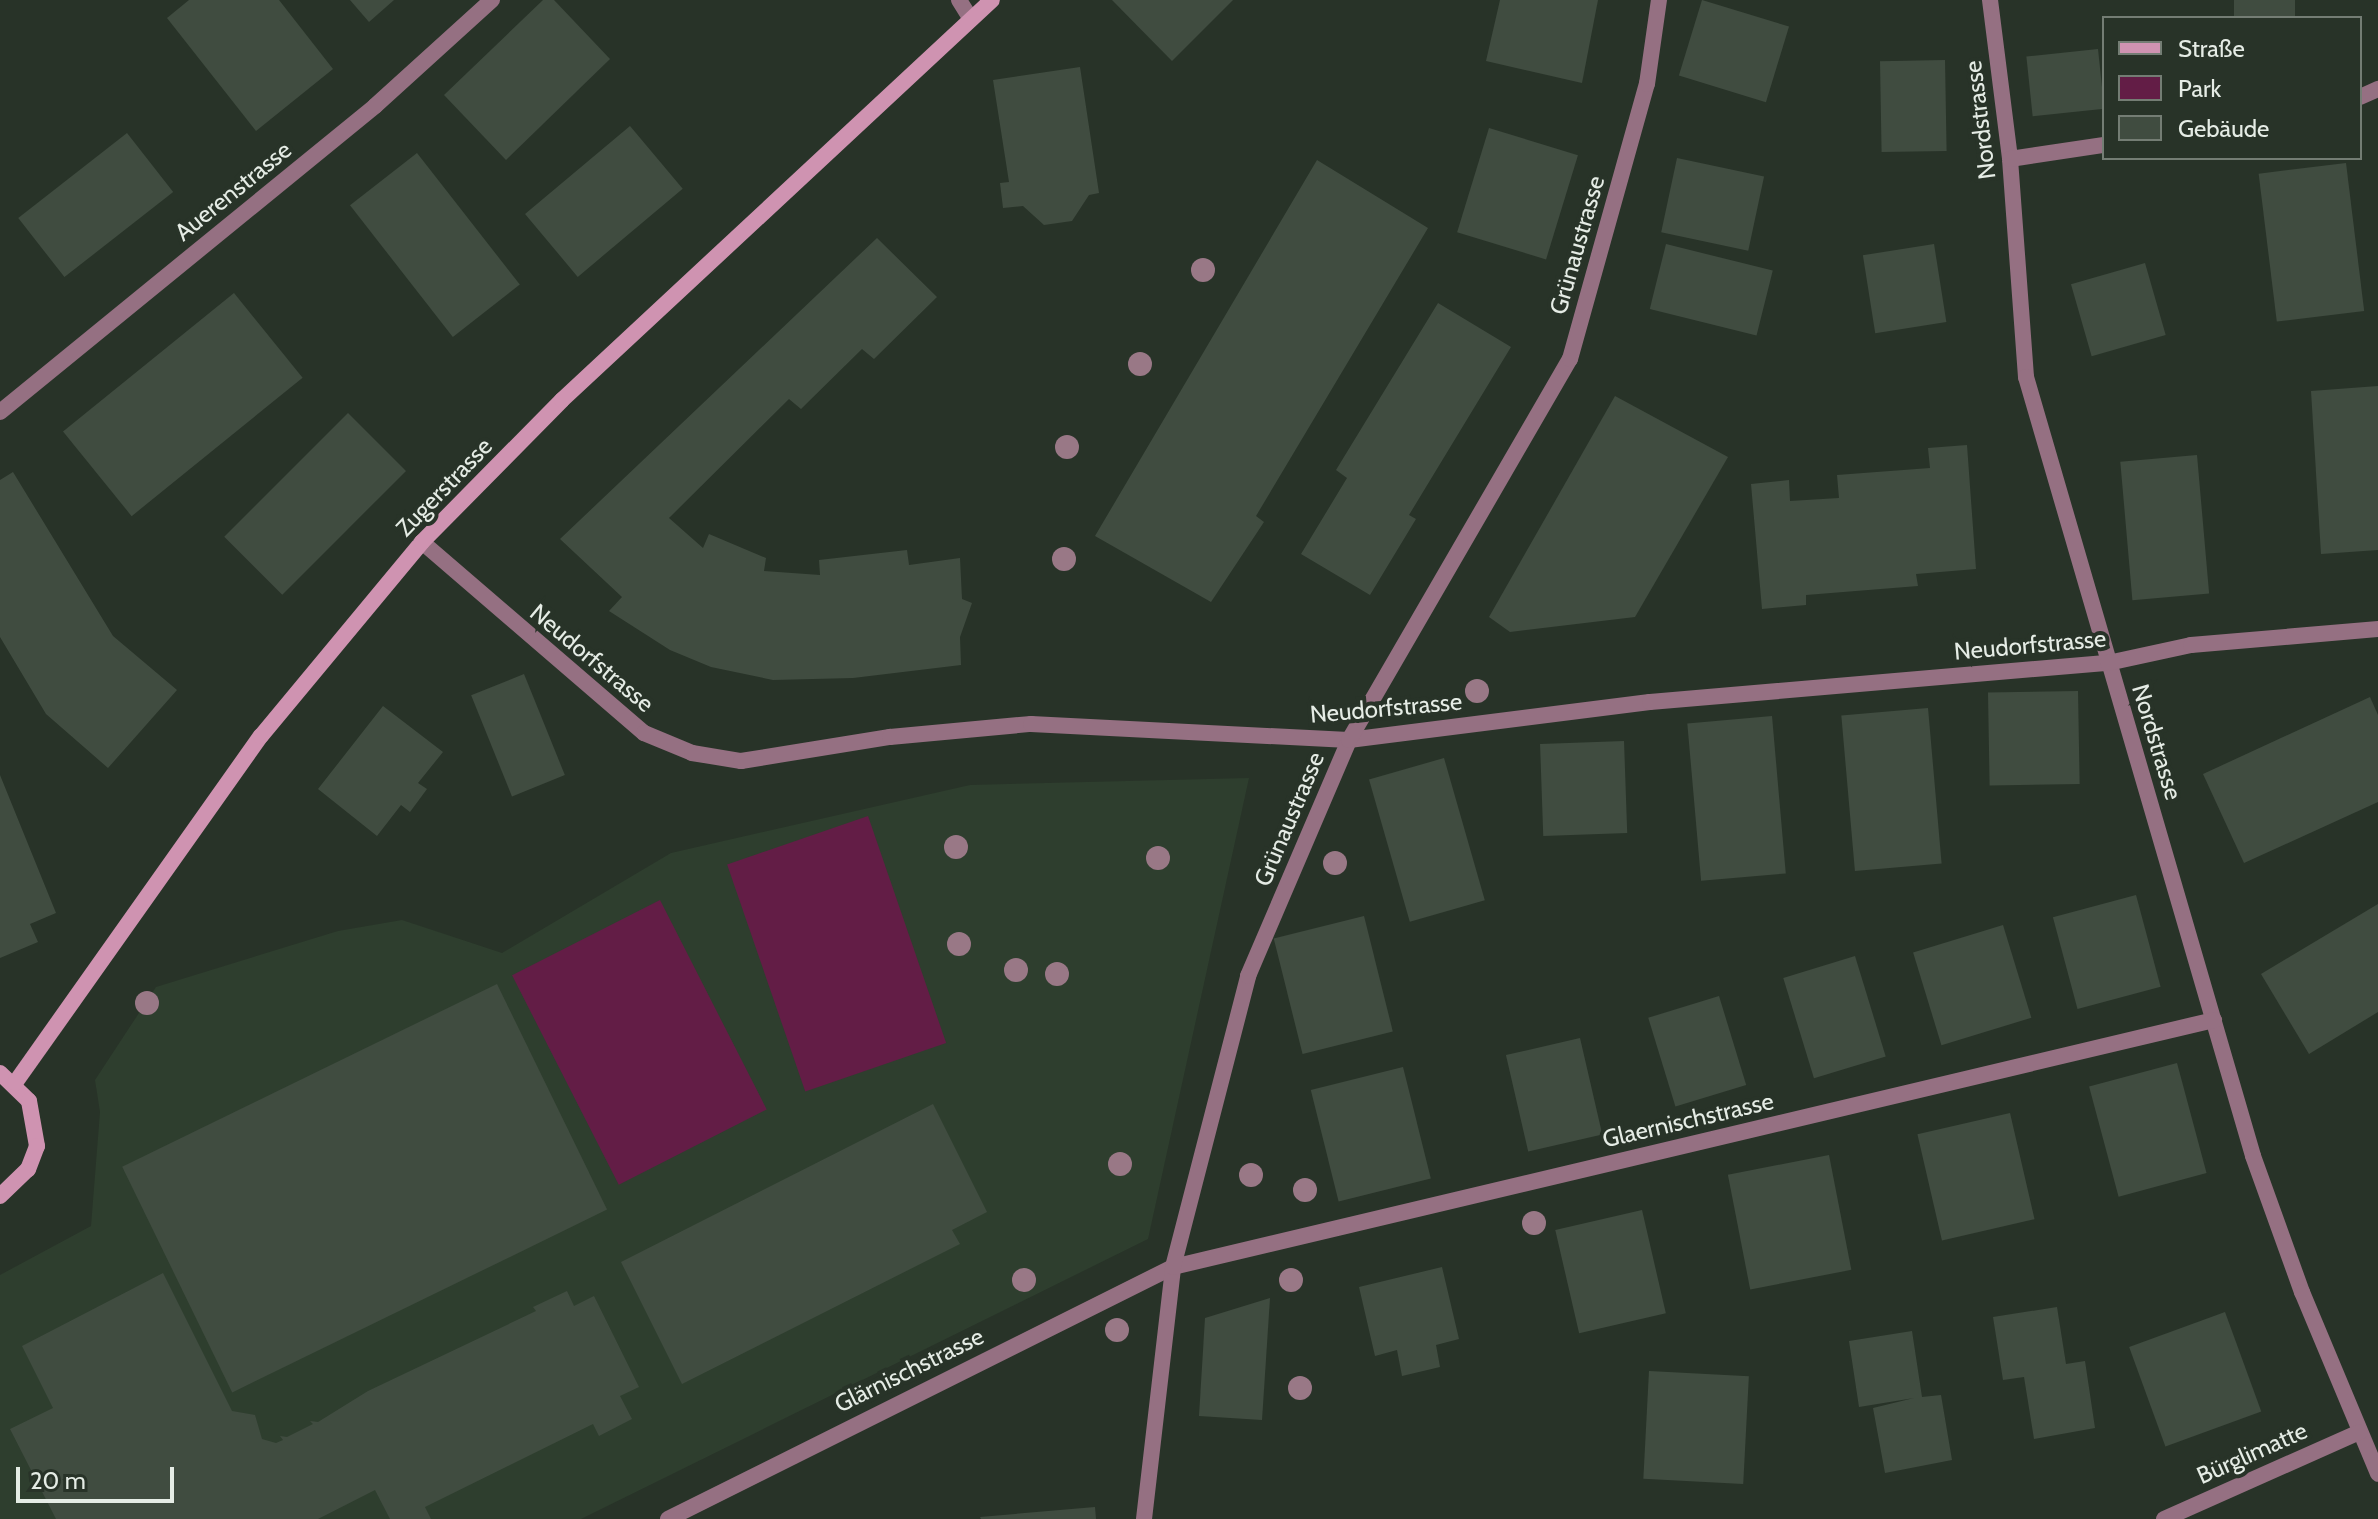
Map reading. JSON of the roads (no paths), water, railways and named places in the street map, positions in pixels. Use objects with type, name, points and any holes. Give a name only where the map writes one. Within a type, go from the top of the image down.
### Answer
[{"type":"main road","name":"Zugerstrasse","points":[[15,1083],[261,736],[422,542],[562,400],[992,0]]},
{"type":"main road","points":[[0,1073],[15,1083],[29,1101],[37,1146],[28,1169],[0,1196]]},
{"type":"street","name":"Auerenstrasse","points":[[0,412],[375,106],[492,0]]},
{"type":"street","points":[[959,0],[971,19]]},
{"type":"street","name":"Grünaustrasse","points":[[1144,1519],[1173,1267],[1248,976],[1349,740],[1570,359],[1647,84],[1659,0]]},
{"type":"street","name":"Nordstrasse","points":[[1990,0],[2010,159],[2026,377],[2259,1173],[2378,1474]]},
{"type":"street","points":[[2010,159],[2102,145]]},
{"type":"street","name":"Neudorfstrasse","points":[[422,542],[644,733],[692,753],[741,761],[890,737],[1031,724],[1349,740],[1650,702],[2108,663],[2191,645],[2378,629]]},
{"type":"street","name":"Glaernischstrasse","points":[[1173,1267],[2214,1020]]},
{"type":"street","name":"Glärnischstrasse","points":[[668,1519],[1173,1267]]},
{"type":"street","name":"Bürglimatte","points":[[2164,1519],[2359,1432]]}]
